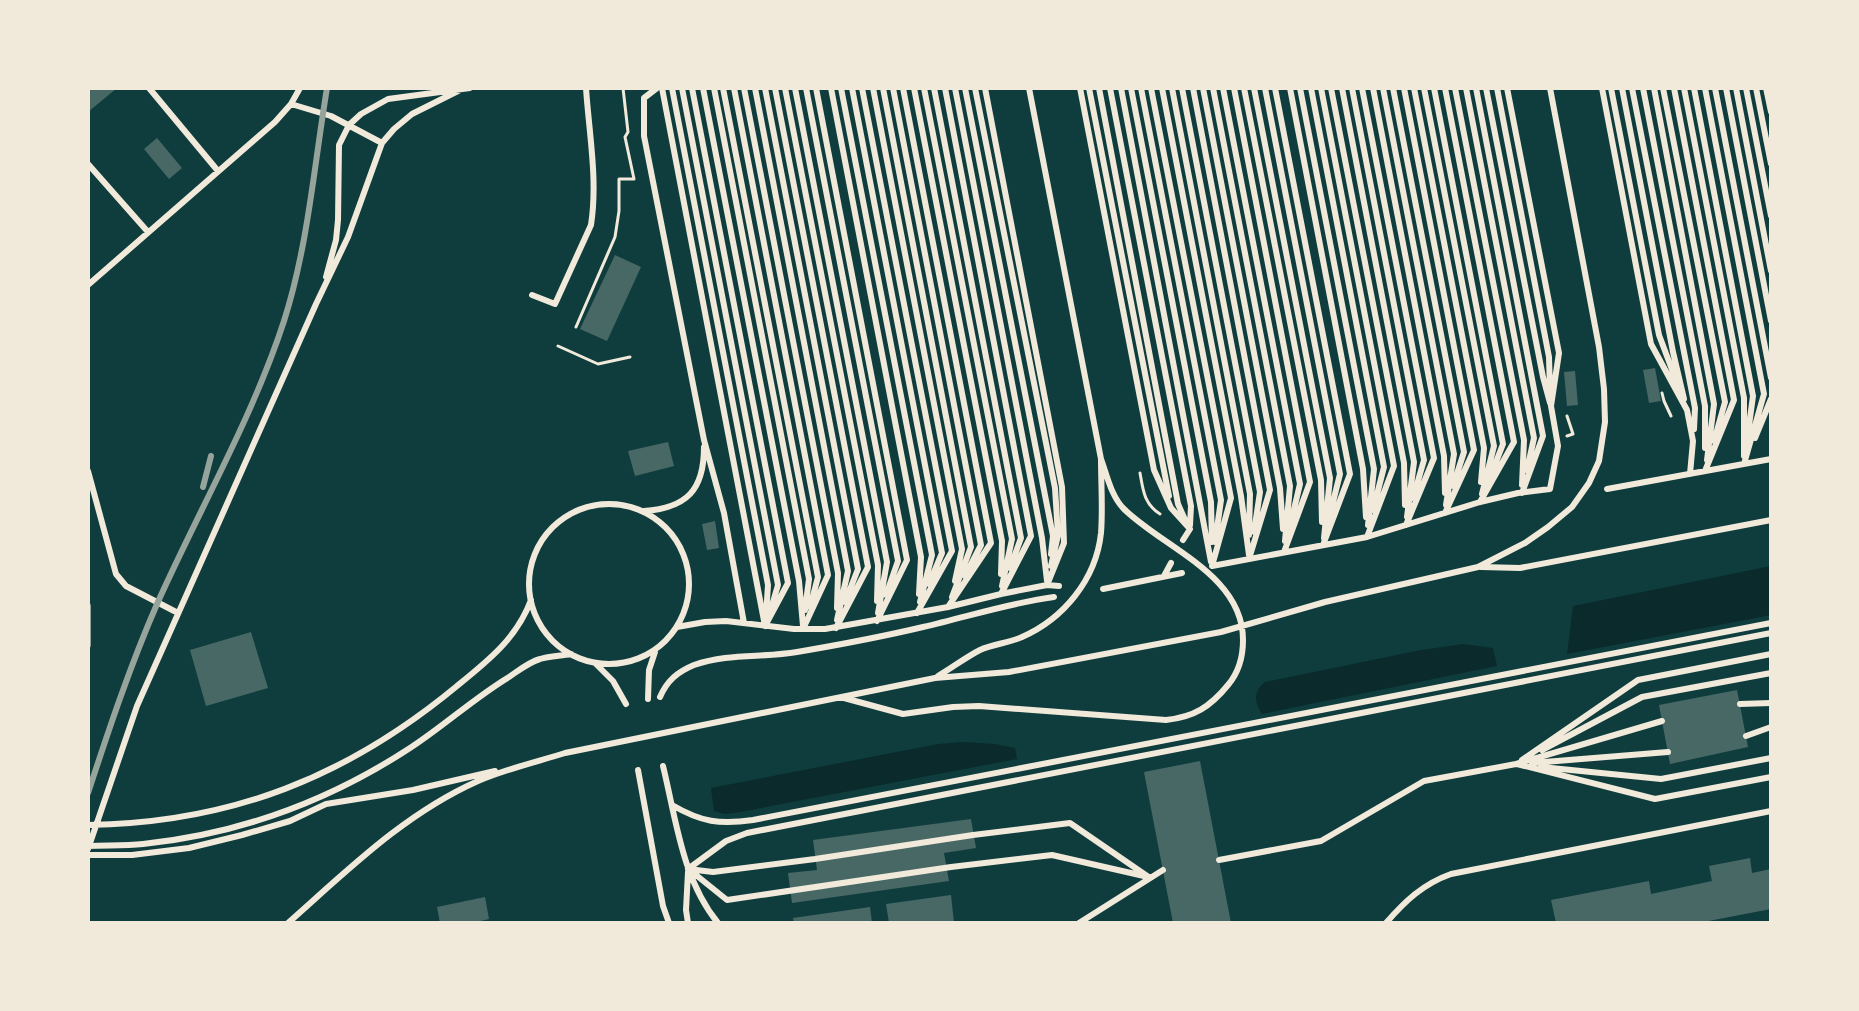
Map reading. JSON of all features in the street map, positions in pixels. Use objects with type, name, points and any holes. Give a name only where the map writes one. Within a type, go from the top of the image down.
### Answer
[{"type":"lane","points":[[149,88],[218,171]]},
{"type":"lane","points":[[88,285],[275,122],[300,88]]},
{"type":"lane","points":[[532,295],[555,304],[591,225],[593,179],[586,88]]},
{"type":"lane","points":[[744,623],[724,513],[704,440],[644,136],[644,98],[660,88],[765,626]]},
{"type":"lane","points":[[672,88],[768,585],[765,626]]},
{"type":"lane","points":[[682,88],[778,585],[765,626]]},
{"type":"lane","points":[[692,88],[788,583],[765,626]]},
{"type":"lane","points":[[703,88],[799,581],[803,629]]},
{"type":"lane","points":[[714,88],[809,579],[803,629]]},
{"type":"lane","points":[[723,88],[818,577],[803,629]]},
{"type":"lane","points":[[734,88],[828,575],[803,629]]},
{"type":"lane","points":[[744,88],[838,573],[836,628]]},
{"type":"lane","points":[[755,88],[848,571],[836,628]]},
{"type":"lane","points":[[765,88],[858,569],[836,628]]},
{"type":"lane","points":[[775,88],[868,567],[836,628]]},
{"type":"lane","points":[[785,88],[878,565],[877,621]]},
{"type":"lane","points":[[795,88],[887,562],[877,621]]},
{"type":"lane","points":[[806,88],[898,561],[877,621]]},
{"type":"lane","points":[[816,88],[907,560],[877,621]]},
{"type":"lane","points":[[831,88],[921,557],[917,613]]},
{"type":"lane","points":[[841,88],[932,555],[917,613]]},
{"type":"lane","points":[[852,88],[942,553],[917,613]]},
{"type":"lane","points":[[862,88],[952,551],[917,613]]},
{"type":"lane","points":[[873,88],[962,549],[948,607]]},
{"type":"lane","points":[[883,88],[971,547],[948,607]]},
{"type":"lane","points":[[893,88],[981,545],[948,607]]},
{"type":"lane","points":[[903,88],[991,543],[948,607]]},
{"type":"lane","points":[[914,88],[1002,541],[1001,594]]},
{"type":"lane","points":[[924,88],[1012,539],[1001,594]]},
{"type":"lane","points":[[934,88],[1021,538],[1001,594]]},
{"type":"lane","points":[[945,88],[1031,536],[1001,594]]},
{"type":"lane","points":[[955,88],[1042,538],[1047,585]]},
{"type":"lane","points":[[965,88],[1053,536],[1047,585]]},
{"type":"lane","points":[[975,88],[1055,488],[1058,535],[1047,585]]},
{"type":"lane","points":[[985,88],[1062,487],[1064,543],[1047,585]]},
{"type":"lane","points":[[840,697],[903,714],[979,706],[1157,720],[1181,719],[1201,711],[1220,694],[1236,675],[1243,653],[1243,631],[1236,606],[1218,580],[1156,535],[1122,507],[1114,495],[1101,459],[1029,88]]},
{"type":"lane","points":[[1080,88],[1154,470],[1171,508],[1190,529]]},
{"type":"lane","points":[[1089,88],[1171,508]]},
{"type":"lane","points":[[1099,88],[1178,504],[1190,529]]},
{"type":"lane","points":[[1110,88],[1191,506],[1190,529],[1183,540]]},
{"type":"lane","points":[[1121,88],[1212,566]]},
{"type":"lane","points":[[1131,88],[1211,502],[1212,566]]},
{"type":"lane","points":[[1141,88],[1221,500],[1212,566]]},
{"type":"lane","points":[[1151,88],[1231,498],[1212,566]]},
{"type":"lane","points":[[1162,88],[1241,496],[1249,559]]},
{"type":"lane","points":[[1172,88],[1250,494],[1249,559]]},
{"type":"lane","points":[[1182,88],[1260,492],[1249,559]]},
{"type":"lane","points":[[1193,88],[1270,490],[1249,559]]},
{"type":"lane","points":[[1203,88],[1280,488],[1284,552]]},
{"type":"lane","points":[[1213,88],[1290,486],[1284,552]]},
{"type":"lane","points":[[1223,88],[1300,484],[1284,552]]},
{"type":"lane","points":[[1234,88],[1310,482],[1284,552]]},
{"type":"lane","points":[[1244,88],[1321,480],[1323,545]]},
{"type":"lane","points":[[1254,88],[1330,478],[1323,545]]},
{"type":"lane","points":[[1265,88],[1340,474],[1323,545]]},
{"type":"lane","points":[[1275,88],[1350,474],[1323,545]]},
{"type":"lane","points":[[1290,88],[1363,469],[1367,537]]},
{"type":"lane","points":[[1300,88],[1374,469],[1367,537]]},
{"type":"lane","points":[[1311,88],[1384,467],[1367,537]]},
{"type":"lane","points":[[1321,88],[1394,466],[1367,537]]},
{"type":"lane","points":[[1331,88],[1404,463],[1406,525]]},
{"type":"lane","points":[[1342,88],[1414,462],[1406,525]]},
{"type":"lane","points":[[1352,88],[1424,460],[1406,525]]},
{"type":"lane","points":[[1362,88],[1434,458],[1406,525]]},
{"type":"lane","points":[[1373,88],[1444,456],[1445,513]]},
{"type":"lane","points":[[1383,88],[1454,454],[1445,513]]},
{"type":"lane","points":[[1393,88],[1464,452],[1445,513]]},
{"type":"lane","points":[[1404,88],[1474,450],[1445,513]]},
{"type":"lane","points":[[1414,88],[1484,448],[1480,502]]},
{"type":"lane","points":[[1424,88],[1494,446],[1480,502]]},
{"type":"lane","points":[[1434,88],[1503,444],[1480,502]]},
{"type":"lane","points":[[1445,88],[1514,442],[1480,502]]},
{"type":"lane","points":[[1455,88],[1524,440],[1522,493]]},
{"type":"lane","points":[[1466,88],[1534,438],[1522,493]]},
{"type":"lane","points":[[1476,88],[1543,436],[1522,493]]},
{"type":"lane","points":[[1212,566],[1367,537],[1480,502],[1550,489],[1558,446],[1486,88]]},
{"type":"lane","points":[[1497,88],[1549,357],[1551,406]]},
{"type":"lane","points":[[1507,88],[1559,353],[1551,406]]},
{"type":"lane","points":[[88,850],[102,855],[132,855],[189,848],[290,821],[326,804],[413,790],[594,748],[935,678],[1009,672],[1221,632],[1325,602],[1478,567],[1525,543],[1572,507],[1589,483],[1599,461],[1605,422],[1604,389],[1590,295],[1550,88]]},
{"type":"lane","points":[[1602,88],[1651,344],[1687,410]]},
{"type":"lane","points":[[1611,88],[1659,335],[1687,410]]},
{"type":"lane","points":[[1622,88],[1693,441]]},
{"type":"lane","points":[[1632,88],[1695,408],[1690,474]]},
{"type":"lane","points":[[1643,88],[1705,406],[1705,471]]},
{"type":"lane","points":[[1654,88],[1714,404],[1705,471]]},
{"type":"lane","points":[[1663,88],[1725,402],[1705,471]]},
{"type":"lane","points":[[1674,88],[1734,400],[1705,471]]},
{"type":"lane","points":[[1684,88],[1744,398],[1744,464]]},
{"type":"lane","points":[[1694,88],[1753,396],[1744,464]]},
{"type":"lane","points":[[1705,88],[1764,394],[1744,464]]},
{"type":"lane","points":[[1715,88],[1771,378]]},
{"type":"lane","points":[[1726,88],[1771,321]]},
{"type":"lane","points":[[1736,88],[1771,271]]},
{"type":"lane","points":[[1746,88],[1771,216]]},
{"type":"lane","points":[[1756,88],[1771,164]]},
{"type":"lane","points":[[1766,88],[1771,112]]},
{"type":"lane","points":[[321,292],[336,240],[339,145],[349,125],[361,114],[388,99],[466,89]]},
{"type":"lane","points":[[88,850],[137,706],[348,237],[382,143],[412,114],[466,89]]},
{"type":"lane","points":[[291,104],[323,112],[382,143]]},
{"type":"lane","points":[[88,164],[148,232]]},
{"type":"lane","points":[[1744,464],[1771,399]]},
{"type":"lane","points":[[641,511],[665,509],[694,490],[704,467],[704,440]]},
{"type":"lane","points":[[935,678],[981,650],[1023,637],[1048,623],[1078,592],[1096,555],[1101,532],[1101,459]]},
{"type":"lane","points":[[1607,489],[1771,459]]},
{"type":"lane","points":[[88,471],[116,574],[126,586],[178,613]]},
{"type":"lane","points":[[598,505],[616,505],[641,511],[657,520],[670,533],[684,556],[689,574],[689,592],[677,627],[656,650],[627,663],[595,663],[571,654],[545,631],[536,616],[530,583],[534,557],[542,541],[559,522],[574,513],[598,505]]},
{"type":"lane","points":[[1478,567],[1520,568],[1771,520]]},
{"type":"lane","points":[[1164,576],[1171,563]]},
{"type":"lane","points":[[1103,589],[1182,573]]},
{"type":"lane","points":[[677,627],[716,621],[803,629],[836,628],[1047,585],[1059,586]]},
{"type":"lane","points":[[660,697],[678,672],[706,662],[740,655],[796,652],[920,628],[1000,606],[1054,597]]},
{"type":"lane","points":[[88,825],[167,820],[231,807],[293,786],[348,761],[407,725],[478,669],[515,633],[531,600]]},
{"type":"lane","points":[[672,805],[691,816],[721,823],[753,820],[1771,623]]},
{"type":"lane","points":[[688,869],[726,841],[747,833],[1771,633]]},
{"type":"lane","points":[[648,699],[649,670],[656,650]]},
{"type":"lane","points":[[88,850],[103,845],[144,844],[197,837],[250,824],[302,806],[362,777],[408,749],[491,687],[523,668],[540,659],[571,654]]},
{"type":"lane","points":[[1516,764],[1638,680],[1771,654]]},
{"type":"lane","points":[[595,663],[613,681],[626,704]]},
{"type":"lane","points":[[1516,764],[1642,697],[1771,673]]},
{"type":"lane","points":[[1740,704],[1771,703]]},
{"type":"lane","points":[[1219,860],[1321,841],[1424,781],[1516,764],[1662,721]]},
{"type":"lane","points":[[1746,736],[1771,727]]},
{"type":"lane","points":[[1516,764],[1668,752]]},
{"type":"lane","points":[[1516,764],[1661,779],[1771,758]]},
{"type":"lane","points":[[288,923],[407,821],[464,788],[526,764]]},
{"type":"lane","points":[[1516,764],[1655,799],[1771,777]]},
{"type":"lane","points":[[663,766],[688,869],[700,897],[718,923]]},
{"type":"lane","points":[[638,770],[663,906],[669,923]]},
{"type":"lane","points":[[1386,923],[1403,903],[1422,888],[1451,874],[1771,811]]},
{"type":"lane","points":[[688,869],[713,872],[1070,823],[1150,878]]},
{"type":"lane","points":[[688,869],[727,900],[1052,855],[1150,878]]},
{"type":"lane","points":[[688,869],[688,923]]},
{"type":"lane","points":[[1079,923],[1163,870]]},
{"type":"path","points":[[576,327],[615,237],[619,179],[634,179],[625,137],[628,132],[623,88]]},
{"type":"path","points":[[558,346],[598,364],[630,357]]},
{"type":"water","points":[[1771,566],[1771,615],[1567,654],[1573,606]]},
{"type":"water","points":[[1463,644],[1493,648],[1497,666],[1262,714],[1257,705],[1257,693],[1265,682]]},
{"type":"water","points":[[963,742],[1015,748],[1017,759],[735,813],[714,811],[711,788],[938,744]]},
{"type":"building","points":[[117,88],[88,112],[88,90]]},
{"type":"building","points":[[157,138],[182,168],[169,179],[144,149]]},
{"type":"building","points":[[615,255],[641,267],[607,341],[580,329]]},
{"type":"building","points":[[1655,368],[1661,401],[1649,403],[1643,370]]},
{"type":"building","points":[[1575,371],[1578,405],[1567,406],[1564,372]]},
{"type":"building","points":[[668,442],[674,466],[635,476],[628,451]]},
{"type":"building","points":[[715,521],[719,548],[707,550],[702,524]]},
{"type":"building","points":[[251,632],[268,688],[206,706],[190,650]]},
{"type":"building","points":[[1737,690],[1748,747],[1670,764],[1659,705]]},
{"type":"building","points":[[1200,761],[1231,923],[1173,923],[1144,772]]},
{"type":"building","points":[[971,819],[976,848],[944,853],[949,881],[792,903],[788,873],[817,870],[813,840]]},
{"type":"building","points":[[1750,858],[1752,873],[1771,869],[1771,909],[1698,923],[1556,923],[1551,900],[1649,881],[1651,894],[1712,881],[1709,866]]},
{"type":"building","points":[[951,895],[954,923],[889,923],[886,904]]},
{"type":"building","points":[[485,897],[489,919],[472,923],[440,923],[437,907]]},
{"type":"building","points":[[870,907],[872,923],[794,923],[793,918]]},
{"type":"railway","points":[[88,793],[147,627],[241,429],[284,321],[305,235],[327,88]]},
{"type":"railway","points":[[203,487],[211,456]]},
{"type":"railway","points":[[88,606],[88,645]]}]
